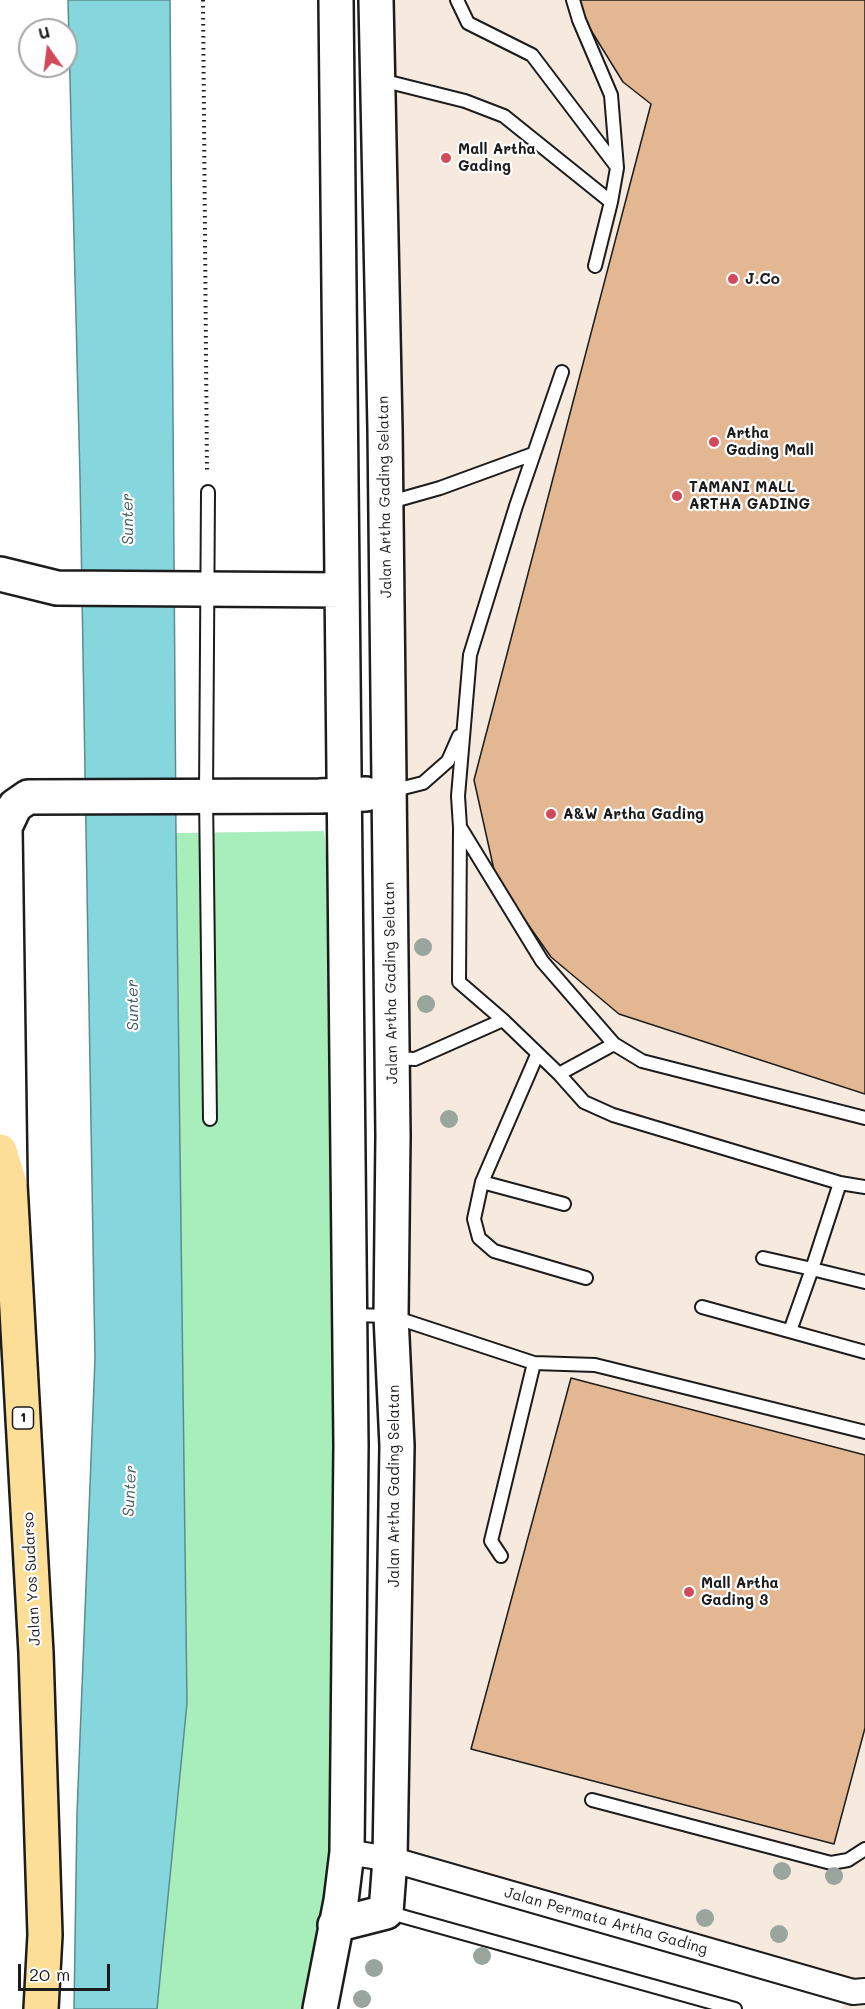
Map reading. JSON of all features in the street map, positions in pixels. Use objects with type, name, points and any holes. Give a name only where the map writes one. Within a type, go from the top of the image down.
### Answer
[{"type":"highway","name":"Jalan Yos Sudarso","points":[[0,1151],[10,1184],[36,1653],[45,1935],[41,2009]]},
{"type":"street","name":"Jalan Artha Gading Selatan","points":[[336,0],[331,796],[347,1057],[351,1445],[347,1852],[356,1910]]},
{"type":"street","name":"Jalan Artha Gading Selatan","points":[[320,2009],[356,1910],[390,1859],[397,1446],[391,1316],[393,1136],[386,503],[376,0]]},
{"type":"street","points":[[337,75],[376,78]]},
{"type":"street","points":[[0,574],[57,588],[334,590]]},
{"type":"street","points":[[10,1184],[5,827],[15,806],[28,797],[331,796],[389,792]]},
{"type":"street","points":[[347,1057],[391,1057]]},
{"type":"street","name":"Jalan Permata Artha Gading","points":[[347,1852],[390,1859],[853,1992],[865,1991]]},
{"type":"lane","points":[[457,0],[468,23],[532,55],[617,168]]},
{"type":"lane","points":[[573,0],[579,20],[611,95],[617,168],[595,266]]},
{"type":"lane","points":[[376,78],[465,101],[504,116],[611,202]]},
{"type":"lane","points":[[562,372],[533,454],[470,655],[458,796],[460,827],[459,982],[503,1020],[559,1074],[584,1102],[613,1115],[840,1183],[865,1186]]},
{"type":"lane","points":[[386,503],[440,488],[533,454]]},
{"type":"lane","points":[[208,492],[205,589],[211,797],[210,1119]]},
{"type":"lane","points":[[389,792],[423,783],[448,761],[463,727]]},
{"type":"lane","points":[[460,827],[542,961],[614,1044],[642,1060],[865,1118]]},
{"type":"lane","points":[[391,1057],[415,1059],[503,1020]]},
{"type":"lane","points":[[559,1074],[614,1044]]},
{"type":"lane","points":[[537,1054],[482,1182],[474,1219],[479,1238],[494,1251],[586,1278]]},
{"type":"lane","points":[[482,1182],[564,1204]]},
{"type":"lane","points":[[790,1331],[840,1183]]},
{"type":"lane","points":[[763,1258],[865,1282]]},
{"type":"lane","points":[[702,1307],[865,1352]]},
{"type":"lane","points":[[348,1315],[391,1316],[534,1363],[595,1365],[865,1432]]},
{"type":"lane","points":[[501,1556],[491,1541],[534,1363]]},
{"type":"lane","points":[[592,1800],[831,1863],[848,1860],[865,1849]]},
{"type":"lane","points":[[356,1910],[735,2009]]},
{"type":"path","points":[[203,0],[208,492]]},
{"type":"shaded area","points":[[376,0],[865,0],[865,2009],[841,2009],[852,1993],[390,1859]]},
{"type":"green space","points":[[324,831],[347,1057],[347,1852],[320,2009],[157,2009],[187,1703],[176,833]]},
{"type":"water","name":"Sunter","points":[[68,0],[170,0],[176,833],[187,1703],[157,2009],[74,2009],[77,1813],[95,1359],[80,477],[70,78],[78,78],[78,18],[68,18]]},
{"type":"building","name":"Artha Gading Mall","points":[[579,0],[865,0],[865,1094],[619,1014],[551,957],[496,879],[474,780],[651,104],[623,82],[584,19]]},
{"type":"building","name":"Mall Artha Gading 3","points":[[571,1378],[865,1455],[865,1728],[834,1844],[471,1749]]},
{"type":"place","name":"Mall Artha Gading","points":[[446,158]]},
{"type":"place","name":"J.Co","points":[[733,279]]},
{"type":"place","name":"Artha Gading Mall","points":[[714,442]]},
{"type":"place","name":"TAMANI MALL ARTHA GADING","points":[[677,496]]},
{"type":"place","name":"A&W Artha Gading","points":[[551,814]]},
{"type":"place","name":"Mall Artha Gading 3","points":[[689,1592]]}]
